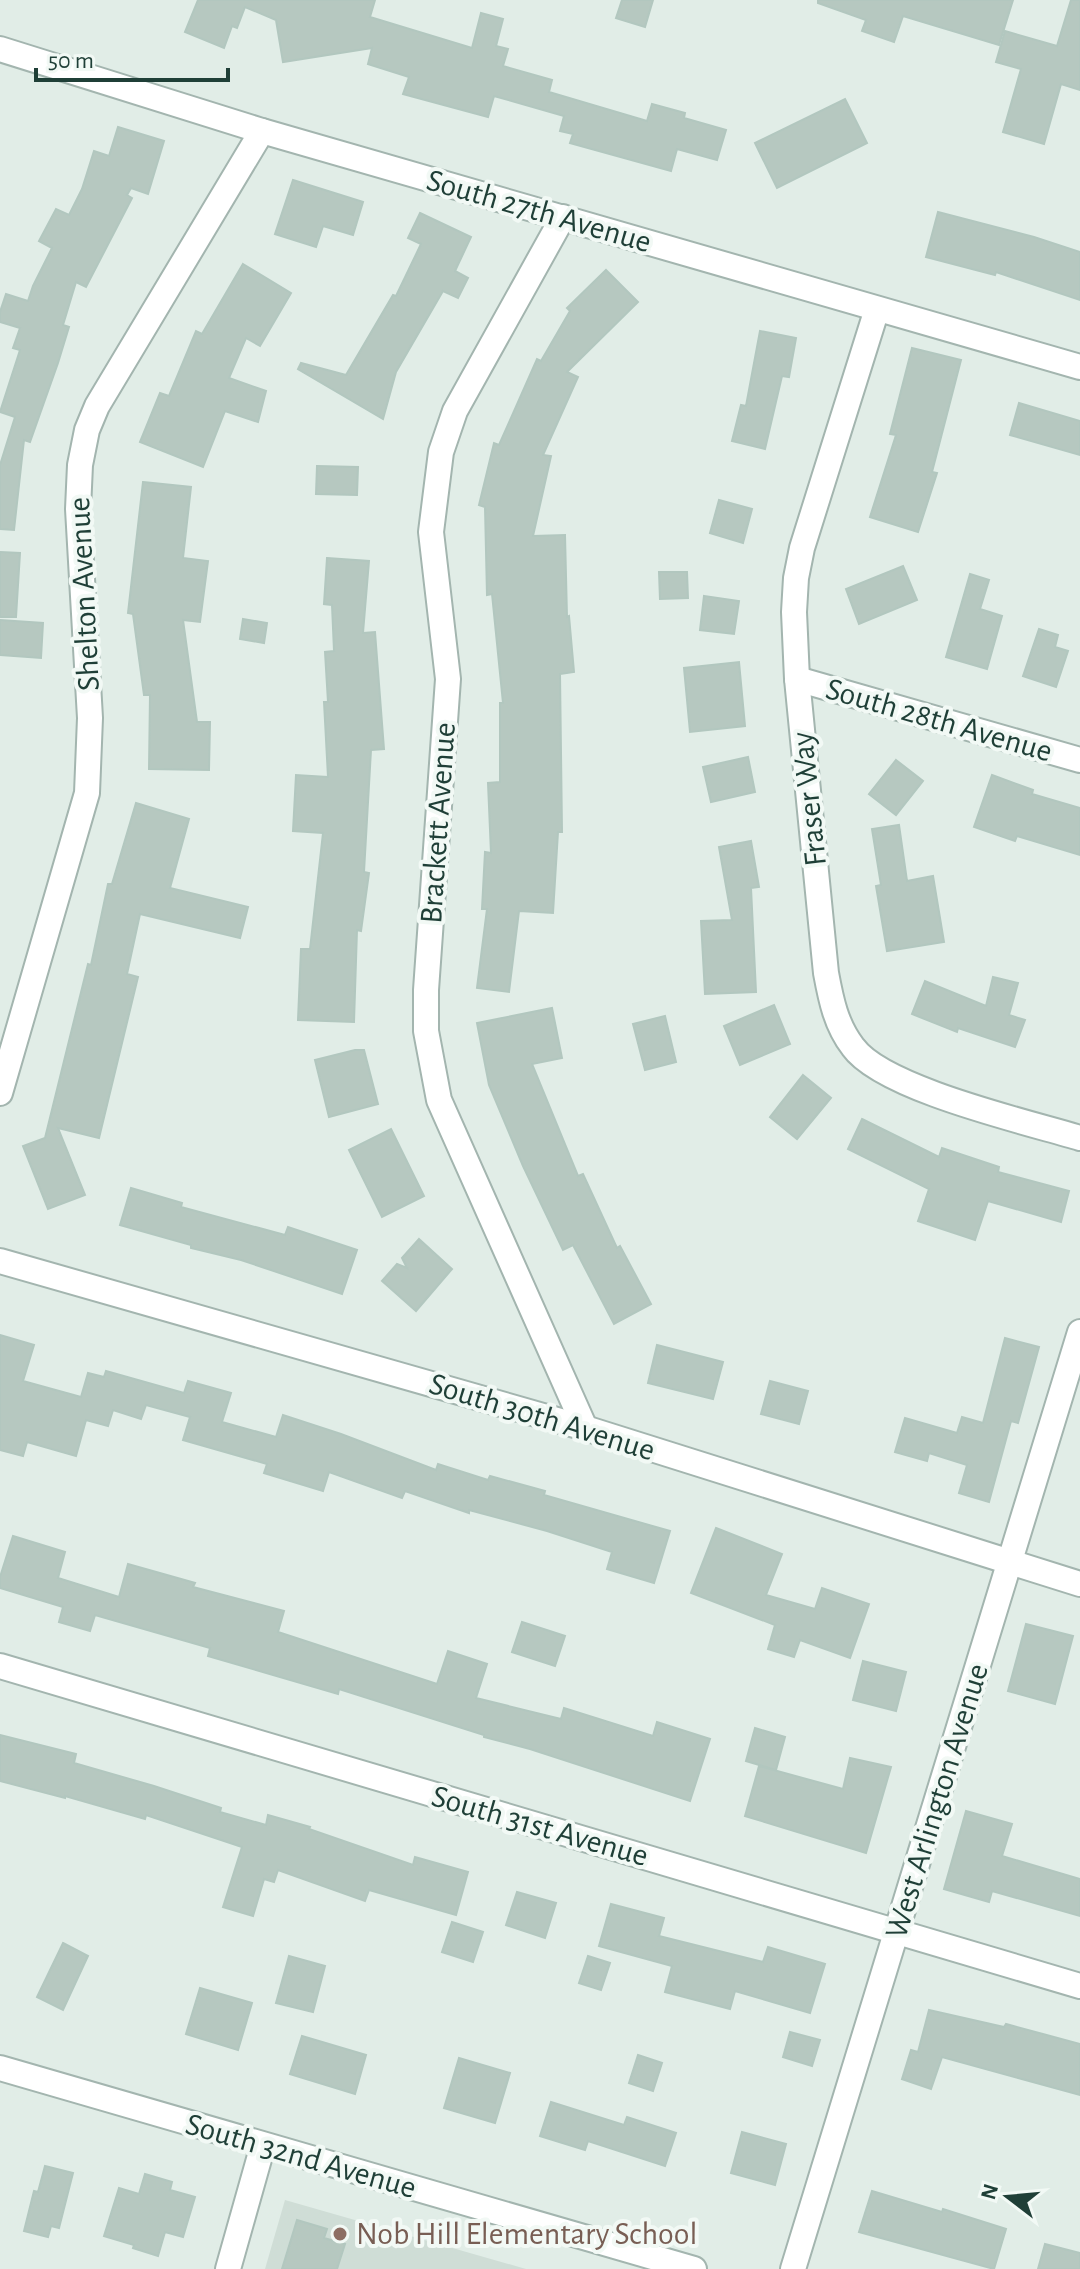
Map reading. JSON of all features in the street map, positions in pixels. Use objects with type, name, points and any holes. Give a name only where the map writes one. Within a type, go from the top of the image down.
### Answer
[{"type":"street","name":"South 27th Avenue","points":[[0,49],[262,131],[1080,367]]},
{"type":"street","name":"Shelton Avenue","points":[[0,1093],[87,793],[90,718],[78,509],[80,465],[87,430],[97,406],[262,131]]},
{"type":"street","name":"Brackett Avenue","points":[[563,217],[455,411],[441,452],[431,532],[448,679],[426,990],[426,1031],[439,1100],[585,1428]]},
{"type":"street","name":"Fraser Way","points":[[877,309],[802,548],[794,612],[797,679],[826,973],[834,1014],[854,1049],[881,1072],[919,1089],[1080,1138]]},
{"type":"street","name":"South 28th Avenue","points":[[797,679],[1080,760]]},
{"type":"street","name":"South 30th Avenue","points":[[0,1261],[585,1428],[1080,1584]]},
{"type":"street","name":"West Arlington Avenue","points":[[793,2269],[1080,1332]]},
{"type":"street","name":"South 31st Avenue","points":[[0,1666],[1080,1986]]},
{"type":"street","name":"South 32nd Avenue","points":[[0,2068],[694,2269]]},
{"type":"street","points":[[228,2269],[263,2145]]},
{"type":"shaded area","name":"Nob Hill Elementary School","points":[[285,2200],[526,2269],[265,2269]]},
{"type":"building","points":[[198,0],[375,0],[370,17],[472,48],[481,13],[503,19],[496,46],[508,49],[503,66],[552,80],[549,92],[647,121],[652,104],[685,113],[684,118],[726,130],[717,160],[677,149],[671,171],[570,143],[573,134],[560,131],[564,116],[494,96],[488,117],[403,94],[409,77],[368,64],[372,48],[283,62],[276,20],[245,7],[237,28],[232,26],[224,48],[185,32]]},
{"type":"building","points":[[622,0],[653,0],[645,27],[616,18]]},
{"type":"building","points":[[818,0],[1013,0],[999,45],[903,16],[894,42],[862,31],[866,20],[818,3]]},
{"type":"building","points":[[1071,0],[1080,0],[1080,90],[1061,84],[1044,144],[1003,132],[1021,69],[996,62],[1005,31],[1057,46]]},
{"type":"building","points":[[845,99],[867,143],[777,188],[755,143]]},
{"type":"building","points":[[118,127],[164,141],[148,194],[131,188],[127,195],[132,198],[86,287],[76,282],[63,325],[69,327],[58,363],[30,442],[24,440],[14,530],[0,529],[0,465],[15,417],[0,412],[20,350],[13,348],[20,328],[0,322],[0,312],[6,294],[28,301],[52,248],[39,241],[56,209],[69,215],[82,189],[94,151],[109,156]]},
{"type":"building","points":[[293,180],[363,202],[353,235],[323,226],[316,247],[275,234]]},
{"type":"building","points":[[938,212],[1080,252],[1080,300],[996,272],[995,275],[926,257]]},
{"type":"building","points":[[420,213],[471,237],[455,271],[468,278],[458,298],[443,291],[396,372],[383,419],[298,369],[301,363],[346,375],[393,295],[396,296],[421,244],[408,238]]},
{"type":"building","points":[[243,264],[291,293],[260,346],[246,338],[229,378],[266,391],[258,422],[225,411],[203,467],[140,442],[160,393],[169,396],[196,331],[202,334]]},
{"type":"building","points":[[606,270],[638,302],[567,372],[578,377],[543,455],[551,456],[533,536],[565,535],[567,617],[574,672],[560,674],[562,832],[558,832],[553,913],[519,911],[509,992],[477,988],[487,909],[482,909],[485,852],[491,853],[488,783],[500,782],[500,703],[503,703],[492,594],[487,595],[485,507],[479,505],[494,443],[499,445],[537,359],[541,361],[570,311],[567,308]]},
{"type":"building","points":[[760,331],[796,338],[789,377],[782,376],[765,449],[732,441],[741,405],[746,406]]},
{"type":"building","points":[[912,348],[961,360],[932,472],[937,473],[918,532],[870,517],[896,435],[890,434]]},
{"type":"building","points":[[1019,403],[1080,421],[1080,455],[1010,435]]},
{"type":"building","points":[[317,466],[358,467],[357,495],[316,494]]},
{"type":"building","points":[[143,482],[191,487],[183,558],[208,561],[200,622],[183,620],[197,722],[210,722],[209,770],[149,769],[150,695],[144,695],[133,614],[128,613]]},
{"type":"building","points":[[719,500],[752,509],[743,543],[710,533]]},
{"type":"building","points":[[0,552],[20,553],[16,617],[0,617]]},
{"type":"building","points":[[327,558],[369,561],[363,633],[375,632],[384,749],[371,750],[364,872],[369,873],[361,931],[357,930],[354,1022],[298,1020],[301,949],[310,949],[323,833],[293,831],[296,775],[328,777],[325,652],[334,651],[332,605],[324,604]]},
{"type":"building","points":[[903,566],[917,600],[859,624],[846,589]]},
{"type":"building","points":[[659,572],[687,572],[688,598],[660,599]]},
{"type":"building","points":[[970,574],[989,580],[980,609],[1002,616],[987,669],[946,657]]},
{"type":"building","points":[[704,596],[739,601],[734,634],[700,630]]},
{"type":"building","points":[[243,619],[267,623],[264,643],[240,639]]},
{"type":"building","points":[[0,620],[43,623],[41,658],[0,655]]},
{"type":"building","points":[[1039,629],[1058,635],[1055,647],[1068,651],[1056,687],[1023,676]]},
{"type":"building","points":[[739,662],[745,726],[690,732],[684,668]]},
{"type":"building","points":[[748,757],[755,792],[711,802],[703,767]]},
{"type":"building","points":[[896,760],[923,781],[896,815],[869,794]]},
{"type":"building","points":[[992,775],[1033,790],[1032,794],[1080,808],[1080,855],[1017,836],[1015,841],[974,827]]},
{"type":"building","points":[[136,803],[189,819],[170,888],[248,907],[240,938],[140,914],[127,974],[138,977],[99,1138],[58,1128],[85,1195],[48,1209],[23,1146],[45,1138],[88,964],[91,965],[108,884],[112,884]]},
{"type":"building","points":[[899,825],[907,881],[933,876],[944,942],[887,951],[876,886],[881,885],[872,829]]},
{"type":"building","points":[[751,841],[759,887],[751,888],[756,992],[705,994],[701,921],[732,920],[719,847]]},
{"type":"building","points":[[993,977],[1018,983],[1009,1015],[1025,1020],[1015,1047],[958,1028],[957,1032],[912,1014],[925,981],[986,1006]]},
{"type":"building","points":[[774,1005],[790,1044],[740,1065],[724,1026]]},
{"type":"building","points":[[552,1008],[562,1058],[532,1064],[578,1176],[583,1174],[617,1248],[620,1246],[651,1304],[614,1324],[573,1245],[563,1250],[489,1085],[477,1023]]},
{"type":"building","points":[[665,1016],[676,1062],[645,1070],[633,1024]]},
{"type":"building","points":[[364,1050],[378,1104],[329,1117],[315,1060]]},
{"type":"building","points":[[803,1075],[831,1098],[797,1139],[770,1117]]},
{"type":"building","points":[[862,1119],[939,1157],[942,1148],[999,1167],[998,1172],[1069,1191],[1061,1222],[988,1201],[975,1240],[918,1221],[929,1189],[848,1149]]},
{"type":"building","points":[[391,1129],[424,1196],[382,1217],[349,1150]]},
{"type":"building","points":[[131,1188],[182,1203],[181,1207],[285,1235],[288,1227],[357,1250],[342,1294],[241,1260],[120,1225]]},
{"type":"building","points":[[419,1239],[452,1269],[416,1311],[382,1281],[397,1264],[407,1268],[402,1258]]},
{"type":"building","points":[[0,1335],[34,1345],[23,1381],[81,1397],[88,1373],[104,1377],[106,1371],[184,1393],[188,1381],[231,1393],[222,1422],[276,1437],[283,1415],[436,1470],[438,1464],[488,1480],[490,1476],[670,1531],[654,1583],[607,1569],[612,1552],[547,1531],[469,1510],[469,1513],[405,1491],[402,1498],[329,1472],[323,1491],[264,1473],[267,1464],[183,1440],[190,1417],[146,1405],[141,1419],[113,1410],[108,1426],[86,1420],[76,1456],[27,1442],[23,1456],[0,1450]]},
{"type":"building","points":[[1005,1338],[1039,1347],[1018,1423],[1011,1421],[989,1502],[959,1493],[967,1465],[929,1453],[927,1461],[895,1452],[905,1418],[957,1433],[962,1417],[983,1423]]},
{"type":"building","points":[[657,1345],[723,1362],[713,1399],[648,1383]]},
{"type":"building","points":[[770,1381],[808,1391],[799,1424],[761,1414]]},
{"type":"building","points":[[716,1528],[782,1554],[766,1595],[815,1609],[822,1588],[869,1604],[850,1658],[800,1640],[794,1657],[768,1649],[775,1625],[691,1593]]},
{"type":"building","points":[[13,1536],[65,1552],[58,1578],[119,1597],[128,1564],[195,1583],[193,1587],[284,1611],[278,1632],[437,1684],[448,1651],[487,1664],[476,1698],[561,1719],[564,1708],[653,1736],[657,1722],[710,1739],[690,1801],[339,1689],[338,1694],[208,1656],[210,1648],[95,1615],[90,1631],[59,1622],[63,1607],[0,1588],[0,1577]]},
{"type":"building","points":[[522,1622],[565,1636],[555,1666],[512,1652]]},
{"type":"building","points":[[1026,1624],[1073,1636],[1055,1704],[1008,1691]]},
{"type":"building","points":[[863,1661],[906,1672],[896,1711],[853,1700]]},
{"type":"building","points":[[755,1728],[785,1737],[776,1770],[746,1761]]},
{"type":"building","points":[[0,1735],[76,1754],[74,1763],[221,1808],[220,1812],[266,1825],[268,1815],[413,1865],[415,1857],[468,1872],[456,1915],[369,1890],[365,1901],[278,1870],[274,1882],[264,1879],[253,1916],[223,1907],[242,1847],[146,1815],[145,1819],[0,1781]]},
{"type":"building","points":[[850,1758],[891,1767],[866,1853],[745,1816],[759,1766],[843,1789]]},
{"type":"building","points":[[966,1811],[1012,1824],[1002,1856],[1080,1879],[1080,1916],[992,1891],[989,1902],[944,1889]]},
{"type":"building","points":[[517,1892],[556,1903],[545,1938],[506,1925]]},
{"type":"building","points":[[611,1904],[664,1918],[659,1936],[763,1962],[768,1947],[825,1964],[810,2013],[735,1991],[730,2009],[665,1992],[672,1966],[599,1946]]},
{"type":"building","points":[[452,1922],[483,1932],[473,1962],[442,1952]]},
{"type":"building","points":[[63,1943],[88,1956],[63,2010],[37,1997]]},
{"type":"building","points":[[289,1956],[325,1966],[313,2012],[276,2003]]},
{"type":"building","points":[[588,1956],[610,1963],[601,1990],[579,1983]]},
{"type":"building","points":[[200,1988],[252,2003],[238,2050],[186,2034]]},
{"type":"building","points":[[929,2010],[1004,2027],[1006,2024],[1080,2044],[1080,2095],[942,2057],[931,2089],[902,2079],[911,2050],[918,2052]]},
{"type":"building","points":[[790,2032],[820,2040],[812,2066],[783,2057]]},
{"type":"building","points":[[302,2036],[366,2055],[355,2094],[290,2074]]},
{"type":"building","points":[[638,2055],[662,2063],[653,2091],[629,2083]]},
{"type":"building","points":[[459,2058],[510,2073],[495,2123],[444,2108]]},
{"type":"building","points":[[551,2102],[624,2125],[627,2117],[676,2133],[665,2166],[588,2141],[585,2150],[540,2136]]},
{"type":"building","points":[[742,2132],[786,2144],[775,2185],[731,2173]]},
{"type":"building","points":[[45,2166],[73,2173],[59,2228],[51,2226],[48,2237],[24,2231],[34,2191],[38,2192]]},
{"type":"building","points":[[145,2174],[172,2182],[170,2190],[195,2197],[183,2237],[165,2232],[158,2256],[104,2236],[119,2188],[139,2194]]},
{"type":"building","points":[[872,2191],[1006,2229],[994,2269],[859,2232]]},
{"type":"building","points":[[297,2220],[327,2229],[324,2238],[345,2244],[337,2269],[282,2269]]},
{"type":"building","points":[[1045,2244],[1080,2253],[1080,2269],[1038,2269]]},
{"type":"place","name":"Nob Hill Elementary School","points":[[340,2234]]}]
